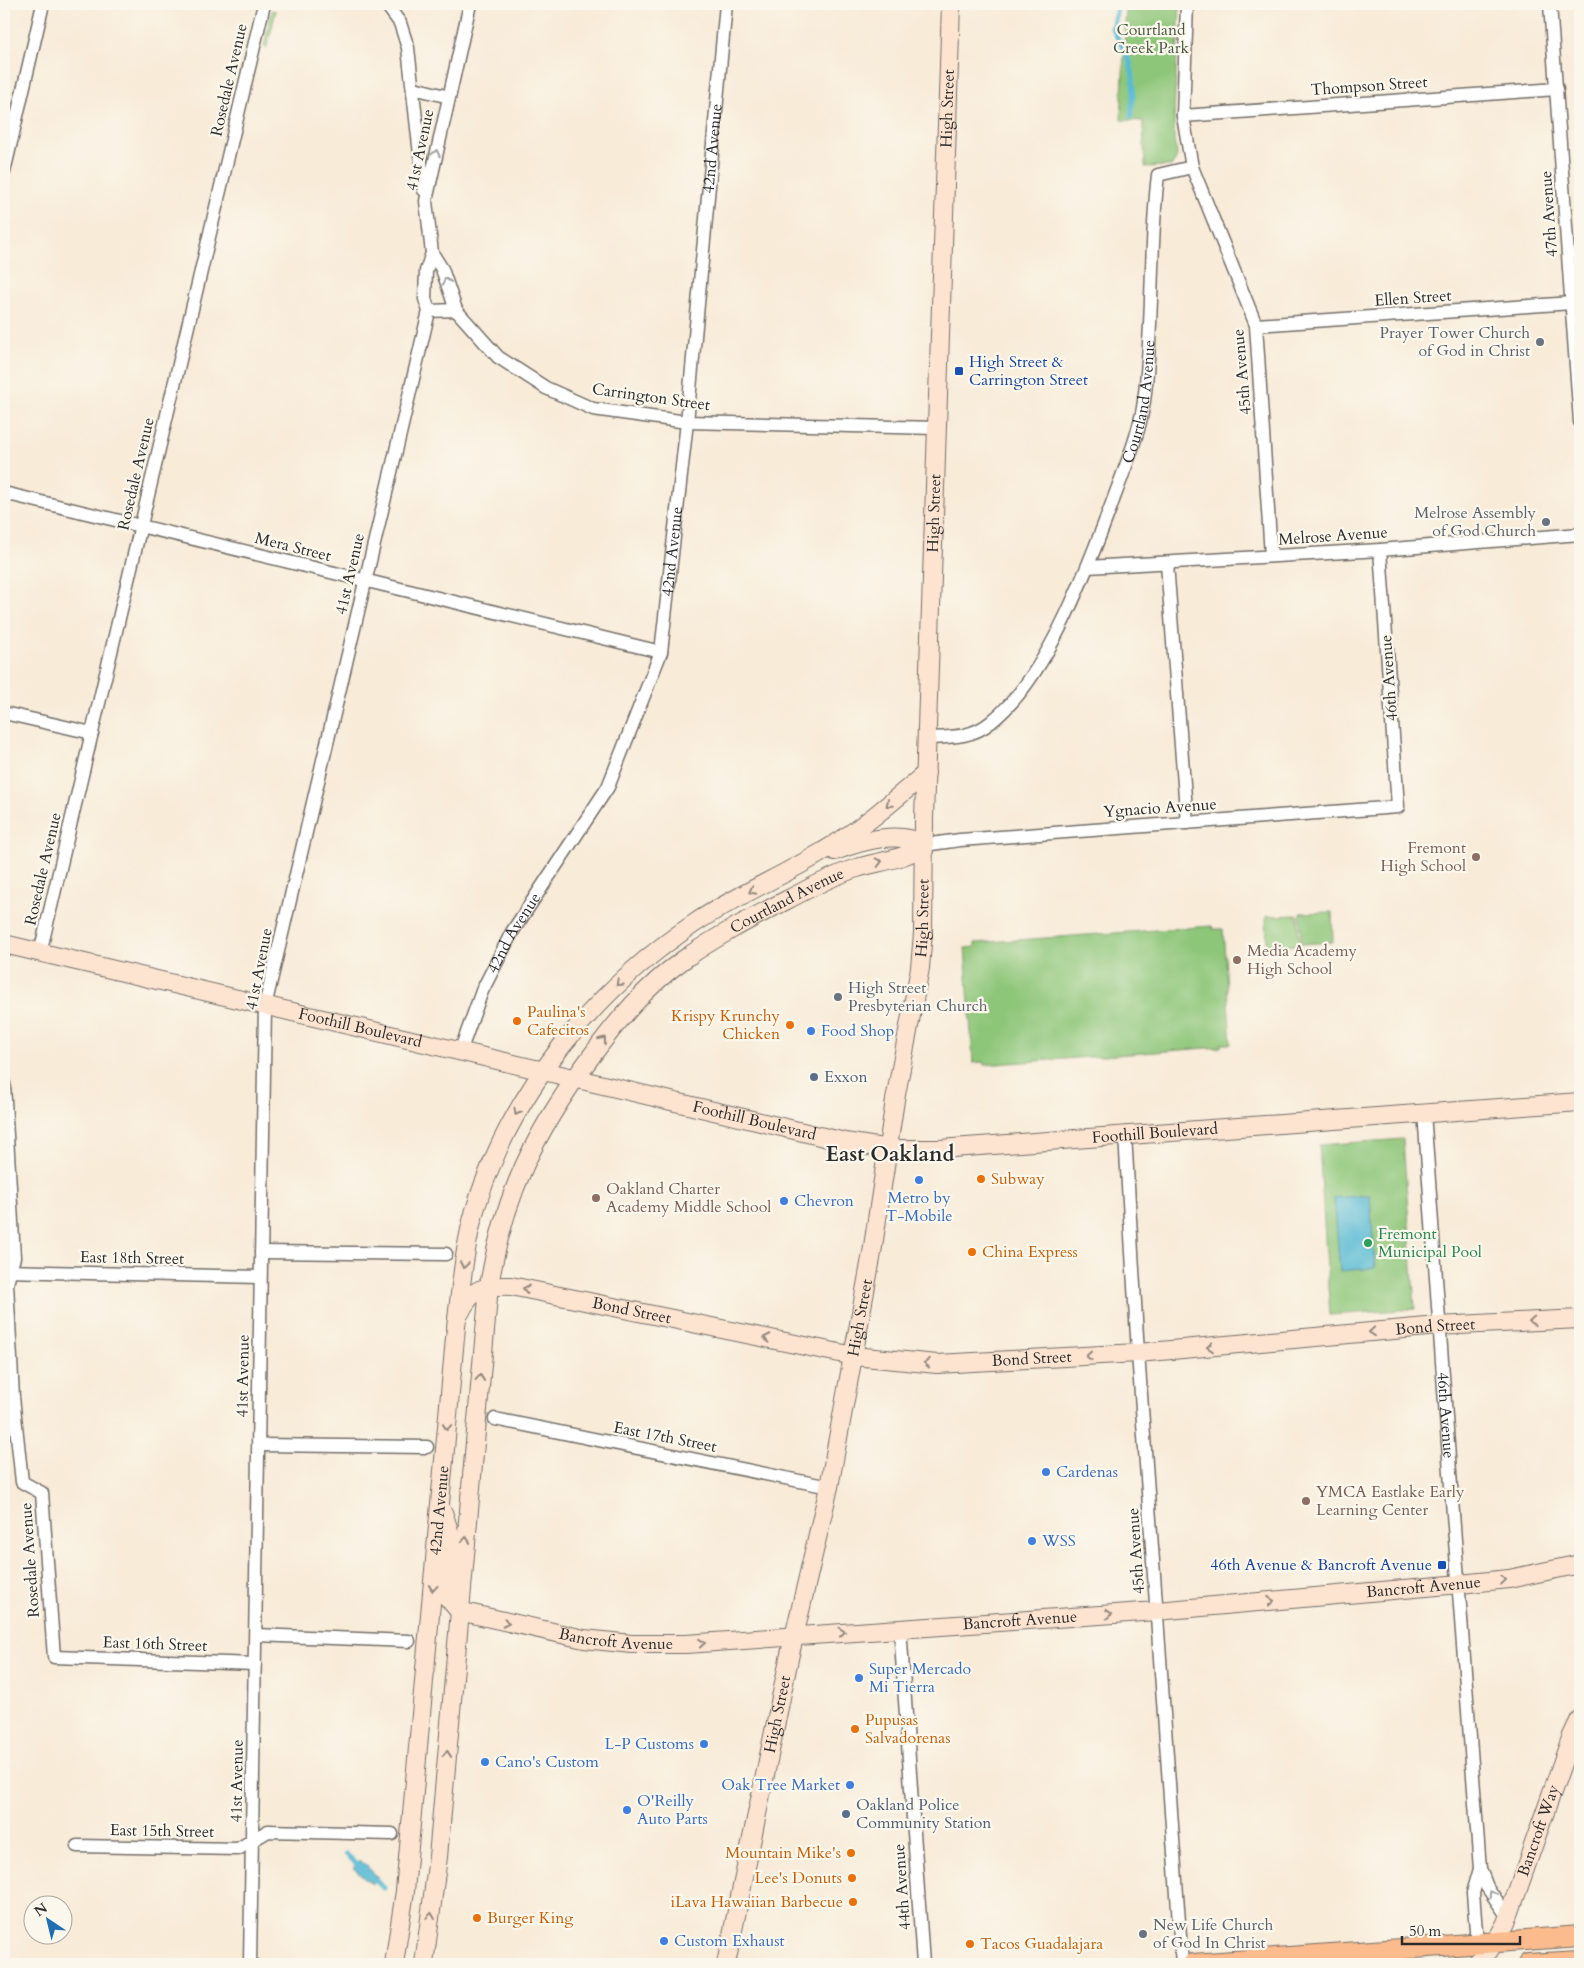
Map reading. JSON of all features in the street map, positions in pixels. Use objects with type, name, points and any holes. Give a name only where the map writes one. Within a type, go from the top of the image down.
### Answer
[{"type":"main road","name":"High Street","points":[[726,1964],[854,1356],[889,1149],[895,1100],[920,968],[923,933],[927,738],[952,4]]},
{"type":"main road","name":"Courtland Avenue","points":[[543,1071],[594,1007],[648,958],[696,922],[798,867],[864,824],[926,773]]},
{"type":"main road","name":"Courtland Avenue","points":[[574,1079],[635,1002],[676,965],[710,942],[834,877],[856,868],[914,853],[924,845],[915,839],[877,840],[849,846],[798,867]]},
{"type":"main road","name":"Foothill Boulevard","points":[[4,944],[839,1141],[889,1149],[939,1149],[1580,1102]]},
{"type":"main road","name":"42nd Avenue","points":[[394,1964],[405,1891],[456,1328],[466,1249],[484,1185],[514,1117],[543,1071]]},
{"type":"main road","name":"42nd Avenue","points":[[424,1964],[438,1857],[489,1286],[494,1256],[511,1195],[542,1128],[574,1079]]},
{"type":"main road","points":[[456,1328],[460,1314],[470,1295],[489,1286]]},
{"type":"main road","name":"Bond Street","points":[[489,1286],[511,1286],[854,1356],[937,1364],[1138,1353],[1438,1326],[1580,1319]]},
{"type":"main road","points":[[440,1504],[450,1537],[446,1586],[447,1597],[459,1611]]},
{"type":"main road","name":"Bancroft Avenue","points":[[459,1611],[562,1634],[632,1644],[686,1644],[1157,1611],[1460,1584],[1509,1579],[1580,1564]]},
{"type":"main road","name":"Bancroft Way","points":[[1508,1917],[1571,1738],[1580,1718]]},
{"type":"main road","points":[[1476,1964],[1486,1944],[1508,1917]]},
{"type":"main road","points":[[1193,1964],[1580,1936]]},
{"type":"main road","points":[[1528,1964],[1580,1961]]},
{"type":"main road","points":[[1576,1964],[1580,1961]]},
{"type":"street","points":[[4,172],[43,4]]},
{"type":"street","name":"Rosedale Avenue","points":[[40,953],[264,4]]},
{"type":"street","points":[[386,4],[400,23],[408,48],[426,201]]},
{"type":"street","name":"41st Avenue","points":[[250,1964],[265,1006],[429,311],[425,298],[426,271],[432,253],[426,201],[470,4]]},
{"type":"street","name":"42nd Avenue","points":[[460,1052],[482,992],[512,932],[608,787],[661,652],[687,422],[726,4]]},
{"type":"street","points":[[1187,4],[1183,116],[1192,167]]},
{"type":"street","name":"47th Avenue","points":[[1550,4],[1580,422]]},
{"type":"street","points":[[414,88],[449,96]]},
{"type":"street","name":"Thompson Street","points":[[1183,116],[1557,89]]},
{"type":"street","name":"45th Avenue","points":[[1192,167],[1256,325],[1271,556]]},
{"type":"street","name":"Courtland Avenue","points":[[927,738],[962,737],[977,732],[992,722],[1016,696],[1045,653],[1088,567],[1124,470],[1144,403],[1152,309],[1155,200],[1158,175],[1192,167]]},
{"type":"street","name":"Carrington Street","points":[[432,253],[442,269],[456,310],[498,357],[546,388],[593,409],[687,422],[937,428]]},
{"type":"street","name":"Ellen Street","points":[[1256,325],[1572,303]]},
{"type":"street","points":[[429,311],[456,310]]},
{"type":"street","name":"Mera Street","points":[[4,493],[141,525],[364,582],[661,652]]},
{"type":"street","name":"Melrose Avenue","points":[[1088,567],[1167,564],[1380,550],[1580,534]]},
{"type":"street","name":"46th Avenue","points":[[1380,550],[1398,807]]},
{"type":"street","points":[[1167,564],[1187,823]]},
{"type":"street","points":[[4,712],[92,733]]},
{"type":"street","name":"Ygnacio Avenue","points":[[924,845],[960,840],[1398,807]]},
{"type":"street","name":"Rosedale Avenue","points":[[4,1084],[14,1257],[7,1271],[8,1397],[22,1482],[42,1493],[54,1658]]},
{"type":"street","name":"46th Avenue","points":[[1424,1112],[1438,1326],[1460,1584],[1480,1869],[1487,1887],[1508,1917]]},
{"type":"street","name":"45th Avenue","points":[[1125,1135],[1138,1353],[1182,1964]]},
{"type":"street","points":[[261,1252],[446,1254]]},
{"type":"street","name":"East 18th Street","points":[[7,1271],[260,1277]]},
{"type":"street","name":"East 17th Street","points":[[495,1419],[828,1486]]},
{"type":"street","points":[[259,1445],[427,1447]]},
{"type":"street","name":"44th Avenue","points":[[900,1628],[924,1964]]},
{"type":"street","points":[[256,1635],[409,1641]]},
{"type":"street","name":"East 16th Street","points":[[54,1658],[255,1664]]},
{"type":"street","name":"East 15th Street","points":[[77,1846],[238,1849],[268,1831],[392,1834]]},
{"type":"street","name":"46th Avenue","points":[[1480,1869],[1473,1893],[1486,1944]]},
{"type":"green space","name":"Courtland Creek Park","points":[[1126,4],[1180,4],[1174,119],[1174,140],[1177,155],[1175,162],[1171,166],[1145,167],[1143,121],[1121,120]]},
{"type":"green space","points":[[272,10],[276,11],[267,48],[264,47]]},
{"type":"green space","points":[[1332,912],[1333,942],[1301,944],[1300,913]]},
{"type":"green space","points":[[1298,915],[1299,945],[1267,947],[1266,916]]},
{"type":"green space","points":[[1212,926],[1213,929],[1223,929],[1231,1044],[1221,1044],[1221,1047],[984,1065],[983,1062],[973,1063],[965,948],[975,947],[975,943]]},
{"type":"green space","name":"Fremont Municipal Pool","points":[[1403,1139],[1415,1309],[1330,1315],[1319,1145]]},
{"type":"water","points":[[1370,1195],[1375,1268],[1340,1271],[1334,1198]]},
{"type":"water","points":[[360,1860],[378,1877],[372,1884],[353,1868]]},
{"type":"waterway","points":[[1118,5],[1112,28],[1125,52],[1132,71],[1131,117]]},
{"type":"waterway","points":[[346,1854],[360,1867]]},
{"type":"waterway","points":[[370,1876],[384,1888]]},
{"type":"place","name":"Prayer Tower Church of God in Christ","points":[[1540,342]]},
{"type":"place","name":"High Street & Carrington Street","points":[[959,371]]},
{"type":"place","name":"Melrose Assembly of God Church","points":[[1546,522]]},
{"type":"place","name":"Fremont High School","points":[[1476,857]]},
{"type":"place","name":"Media Academy High School","points":[[1237,960]]},
{"type":"place","name":"High Street Presbyterian Church","points":[[838,997]]},
{"type":"place","name":"Paulina's Cafecitos","points":[[517,1021]]},
{"type":"place","name":"Krispy Krunchy Chicken","points":[[790,1025]]},
{"type":"place","name":"Food Shop","points":[[811,1031]]},
{"type":"place","name":"Exxon","points":[[814,1077]]},
{"type":"place","name":"Subway","points":[[981,1179]]},
{"type":"place","name":"Metro by T-Mobile","points":[[919,1180]]},
{"type":"place","name":"Oakland Charter Academy Middle School","points":[[596,1198]]},
{"type":"place","name":"Chevron","points":[[784,1201]]},
{"type":"place","name":"Fremont Municipal Pool","points":[[1368,1243]]},
{"type":"place","name":"China Express","points":[[972,1252]]},
{"type":"place","name":"Cardenas","points":[[1046,1472]]},
{"type":"place","name":"YMCA Eastlake Early Learning Center","points":[[1306,1501]]},
{"type":"place","name":"WSS","points":[[1032,1541]]},
{"type":"place","name":"46th Avenue & Bancroft Avenue","points":[[1442,1565]]},
{"type":"place","name":"Super Mercado Mi Tierra","points":[[859,1678]]},
{"type":"place","name":"Pupusas Salvadorenas","points":[[855,1729]]},
{"type":"place","name":"L-P Customs","points":[[704,1744]]},
{"type":"place","name":"Cano's Custom","points":[[485,1762]]},
{"type":"place","name":"Oak Tree Market","points":[[850,1785]]},
{"type":"place","name":"O'Reilly Auto Parts","points":[[627,1810]]},
{"type":"place","name":"Oakland Police Community Station","points":[[846,1814]]},
{"type":"place","name":"Mountain Mike's","points":[[851,1853]]},
{"type":"place","name":"Lee's Donuts","points":[[852,1878]]},
{"type":"place","name":"iLava Hawaiian Barbecue","points":[[853,1902]]},
{"type":"place","name":"Burger King","points":[[477,1918]]},
{"type":"place","name":"New Life Church of God In Christ","points":[[1143,1934]]},
{"type":"place","name":"Custom Exhaust","points":[[664,1941]]},
{"type":"place","name":"Tacos Guadalajara","points":[[970,1944]]},
{"type":"district","name":"East Oakland","points":[[890,1154]]}]
